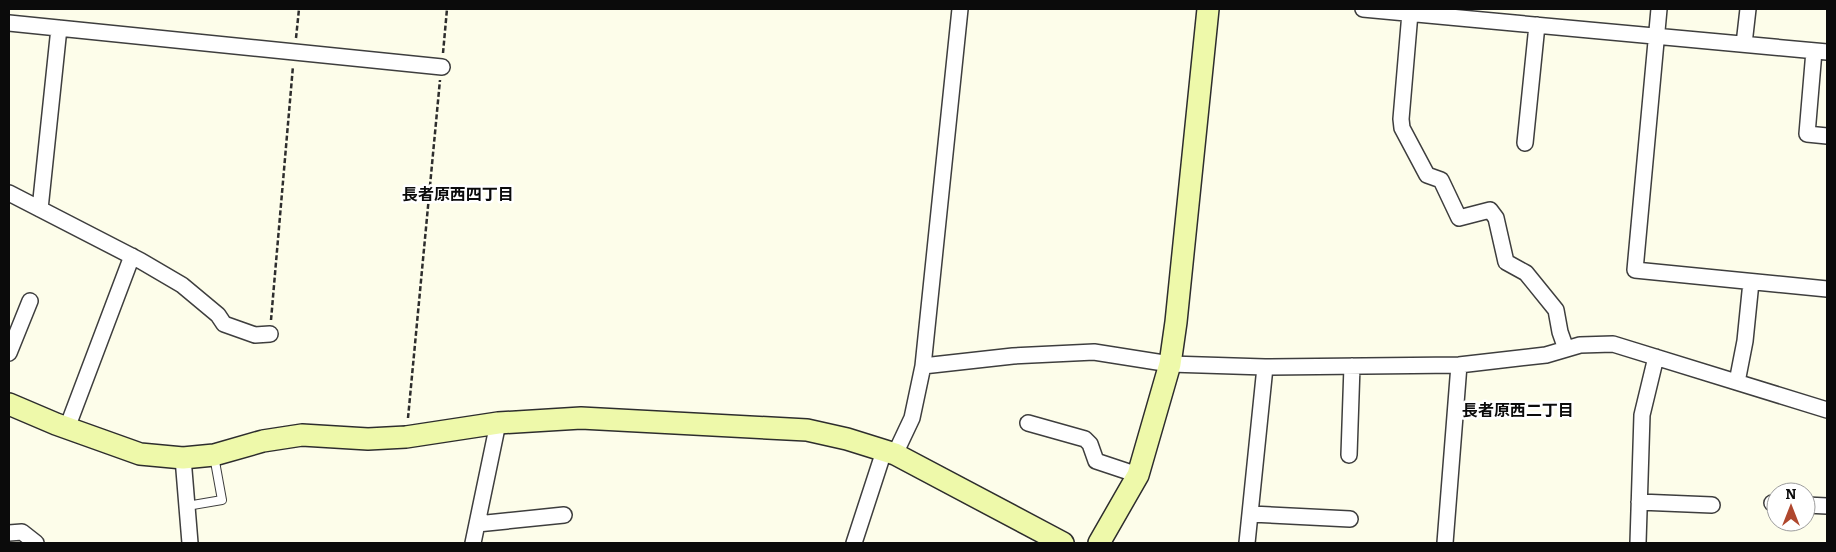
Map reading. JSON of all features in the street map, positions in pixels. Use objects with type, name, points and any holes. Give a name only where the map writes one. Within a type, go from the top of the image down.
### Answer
[{"type":"street","points":[[854,543],[890,453],[912,418],[924,366],[960,9]]},
{"type":"street","points":[[1099,543],[1138,475],[1170,364],[1208,9]]},
{"type":"street","points":[[1363,9],[1410,13],[1490,14],[1537,24],[1821,51],[1807,134],[1827,136]]},
{"type":"street","points":[[1659,9],[1635,270],[1827,289]]},
{"type":"street","points":[[1744,44],[1748,9]]},
{"type":"street","points":[[1410,13],[1402,128],[1426,175],[1440,180],[1459,218],[1490,210],[1496,218],[1506,262],[1526,273],[1556,310],[1560,332],[1566,349]]},
{"type":"street","points":[[9,23],[442,67]]},
{"type":"street","points":[[1525,143],[1537,24]]},
{"type":"street","points":[[40,209],[59,28]]},
{"type":"street","points":[[9,193],[132,256],[182,285],[218,315],[224,324],[255,335],[270,334]]},
{"type":"street","points":[[66,428],[132,256]]},
{"type":"street","points":[[1737,382],[1745,341],[1751,282]]},
{"type":"street","points":[[9,353],[30,300]]},
{"type":"street","points":[[924,366],[1013,356],[1094,352],[1170,364],[1265,367],[1459,365],[1546,355],[1580,345],[1613,344],[1827,410]]},
{"type":"street","points":[[1638,543],[1642,415],[1656,356]]},
{"type":"street","points":[[1444,543],[1459,365]]},
{"type":"street","points":[[1349,455],[1352,366]]},
{"type":"street","points":[[1247,543],[1265,367]]},
{"type":"street","points":[[9,404],[66,428],[140,454],[182,458],[214,455],[263,441],[302,434],[368,439],[406,437],[498,423],[581,418],[807,430],[846,439],[890,453],[1063,543]]},
{"type":"street","points":[[473,543],[498,423]]},
{"type":"street","points":[[1028,423],[1085,439],[1090,444],[1096,461],[1138,475]]},
{"type":"street","points":[[182,458],[190,543]]},
{"type":"street","points":[[1639,502],[1712,505]]},
{"type":"street","points":[[1251,514],[1350,519]]},
{"type":"street","points":[[477,524],[564,515]]},
{"type":"street","points":[[9,533],[22,532],[36,543]]},
{"type":"lane","points":[[187,506],[222,500],[214,455]]},
{"type":"path","points":[[270,334],[299,9]]},
{"type":"path","points":[[406,437],[447,9]]},
{"type":"district","name":"長者原西四丁目","points":[[458,194]]},
{"type":"district","name":"長者原西二丁目","points":[[1518,410]]}]
